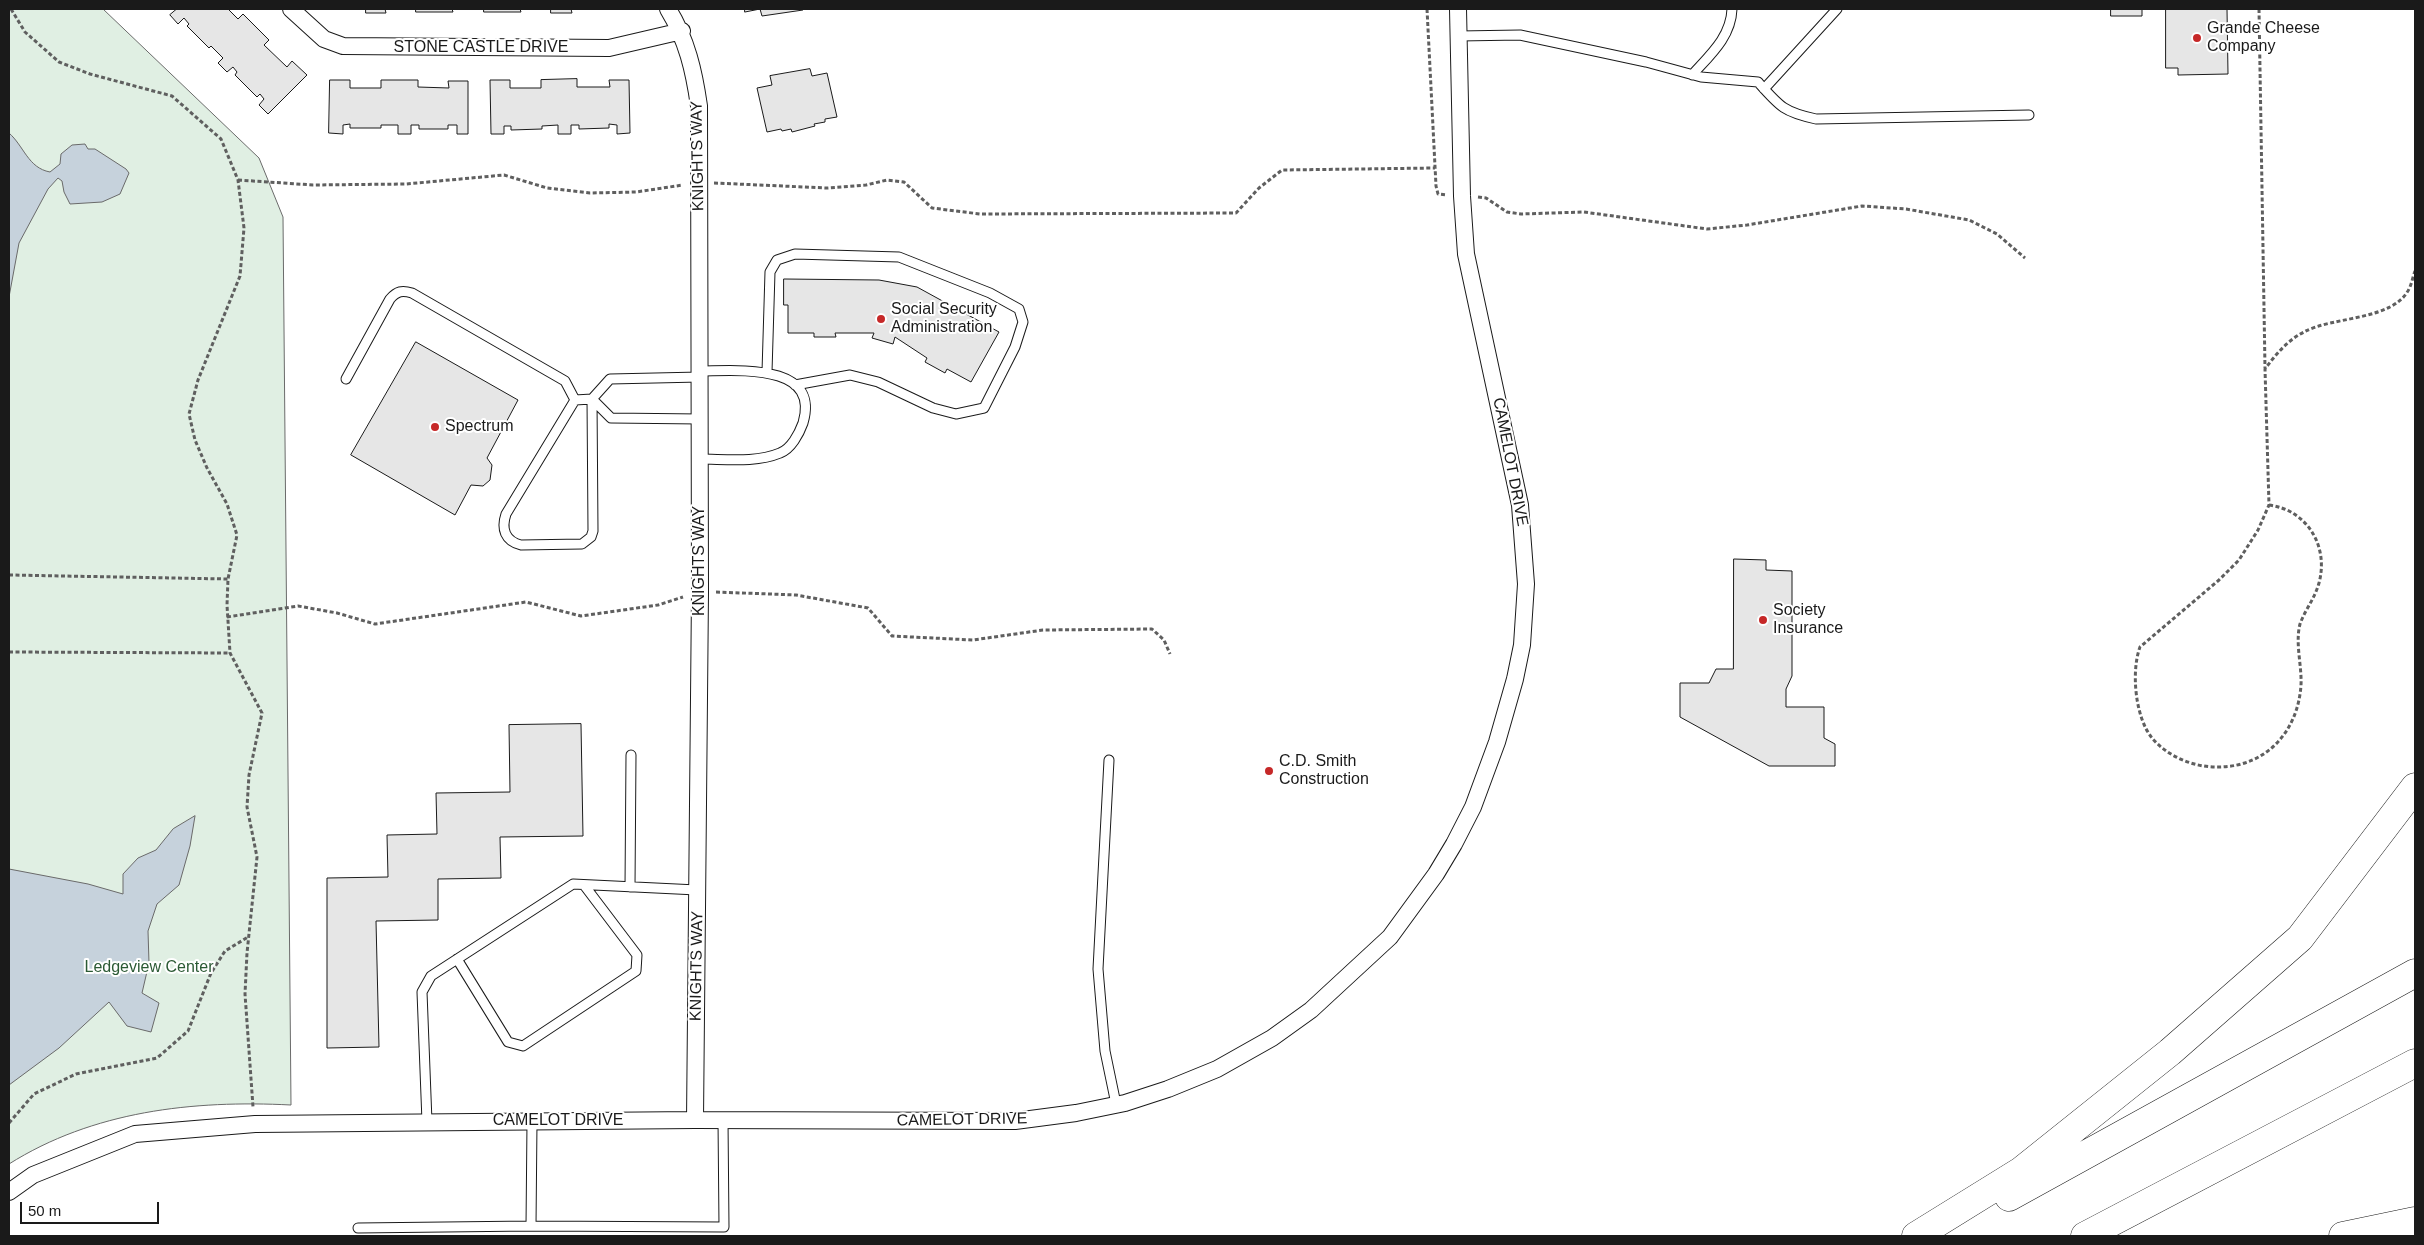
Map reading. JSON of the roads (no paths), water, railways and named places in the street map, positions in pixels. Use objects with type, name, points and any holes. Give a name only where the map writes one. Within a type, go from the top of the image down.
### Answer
[{"type":"highway","points":[[1916,1236],[2020,1171],[2170,1052],[2300,938],[2415,787]]},
{"type":"highway","points":[[1939,1236],[2415,973]]},
{"type":"highway","points":[[2085,1236],[2415,1063]]},
{"type":"highway","points":[[2343,1236],[2415,1221]]},
{"type":"street","name":"STONE CASTLE DRIVE","points":[[291,9],[324,39],[343,46],[609,48],[682,31]]},
{"type":"street","name":"KNIGHTS WAY","points":[[668,9],[682,31],[695,72],[698,98],[700,459],[695,1120]]},
{"type":"street","name":"CAMELOT DRIVE","points":[[9,1192],[33,1175],[135,1134],[255,1124],[695,1120],[1014,1121],[1076,1113],[1168,1089],[1217,1069],[1272,1038],[1311,1010],[1348,979],[1390,936],[1436,874],[1472,807],[1490,763],[1515,679],[1522,645],[1526,584],[1517,481],[1466,254],[1462,196],[1458,9]]},
{"type":"lane","points":[[1692,75],[1724,40],[1732,22],[1732,9]]},
{"type":"lane","points":[[1764,90],[1836,9]]},
{"type":"lane","points":[[1459,36],[1520,35],[1646,62],[1692,75],[1758,82],[1764,90],[1791,114],[1816,119],[2029,115]]},
{"type":"lane","points":[[767,372],[770,272],[777,260],[795,254],[899,257],[990,293],[1019,309],[1023,322],[1015,347],[984,408],[956,414],[933,408],[878,382],[850,375],[795,385]]},
{"type":"lane","points":[[346,379],[390,299],[396,293],[404,291],[412,293],[565,381],[575,400]]},
{"type":"lane","points":[[575,400],[506,514],[503,523],[505,532],[508,539],[513,543],[522,545],[582,544],[591,537],[593,531],[592,399],[610,379],[767,372],[783,376],[795,385],[804,403],[803,423],[786,450],[768,457],[700,459]]},
{"type":"lane","points":[[575,400],[592,399],[611,418],[700,420]]},
{"type":"lane","points":[[630,887],[631,755]]},
{"type":"lane","points":[[1109,760],[1098,968],[1105,1051],[1116,1104]]},
{"type":"lane","points":[[427,1122],[422,992],[431,976],[573,884],[698,890]]},
{"type":"lane","points":[[457,959],[508,1042],[523,1046],[636,970],[637,955],[584,884]]},
{"type":"lane","points":[[358,1228],[531,1226],[724,1231],[723,1120]]},
{"type":"lane","points":[[531,1226],[532,1122]]},
{"type":"place","name":"Grande Cheese Company","points":[[2197,38]]},
{"type":"place","name":"Social Security Administration","points":[[881,319]]},
{"type":"place","name":"Spectrum","points":[[435,427]]},
{"type":"place","name":"Society Insurance","points":[[1763,620]]},
{"type":"place","name":"C.D. Smith Construction","points":[[1269,771]]},
{"type":"park label","name":"Ledgeview Center","points":[[149,968]]}]
